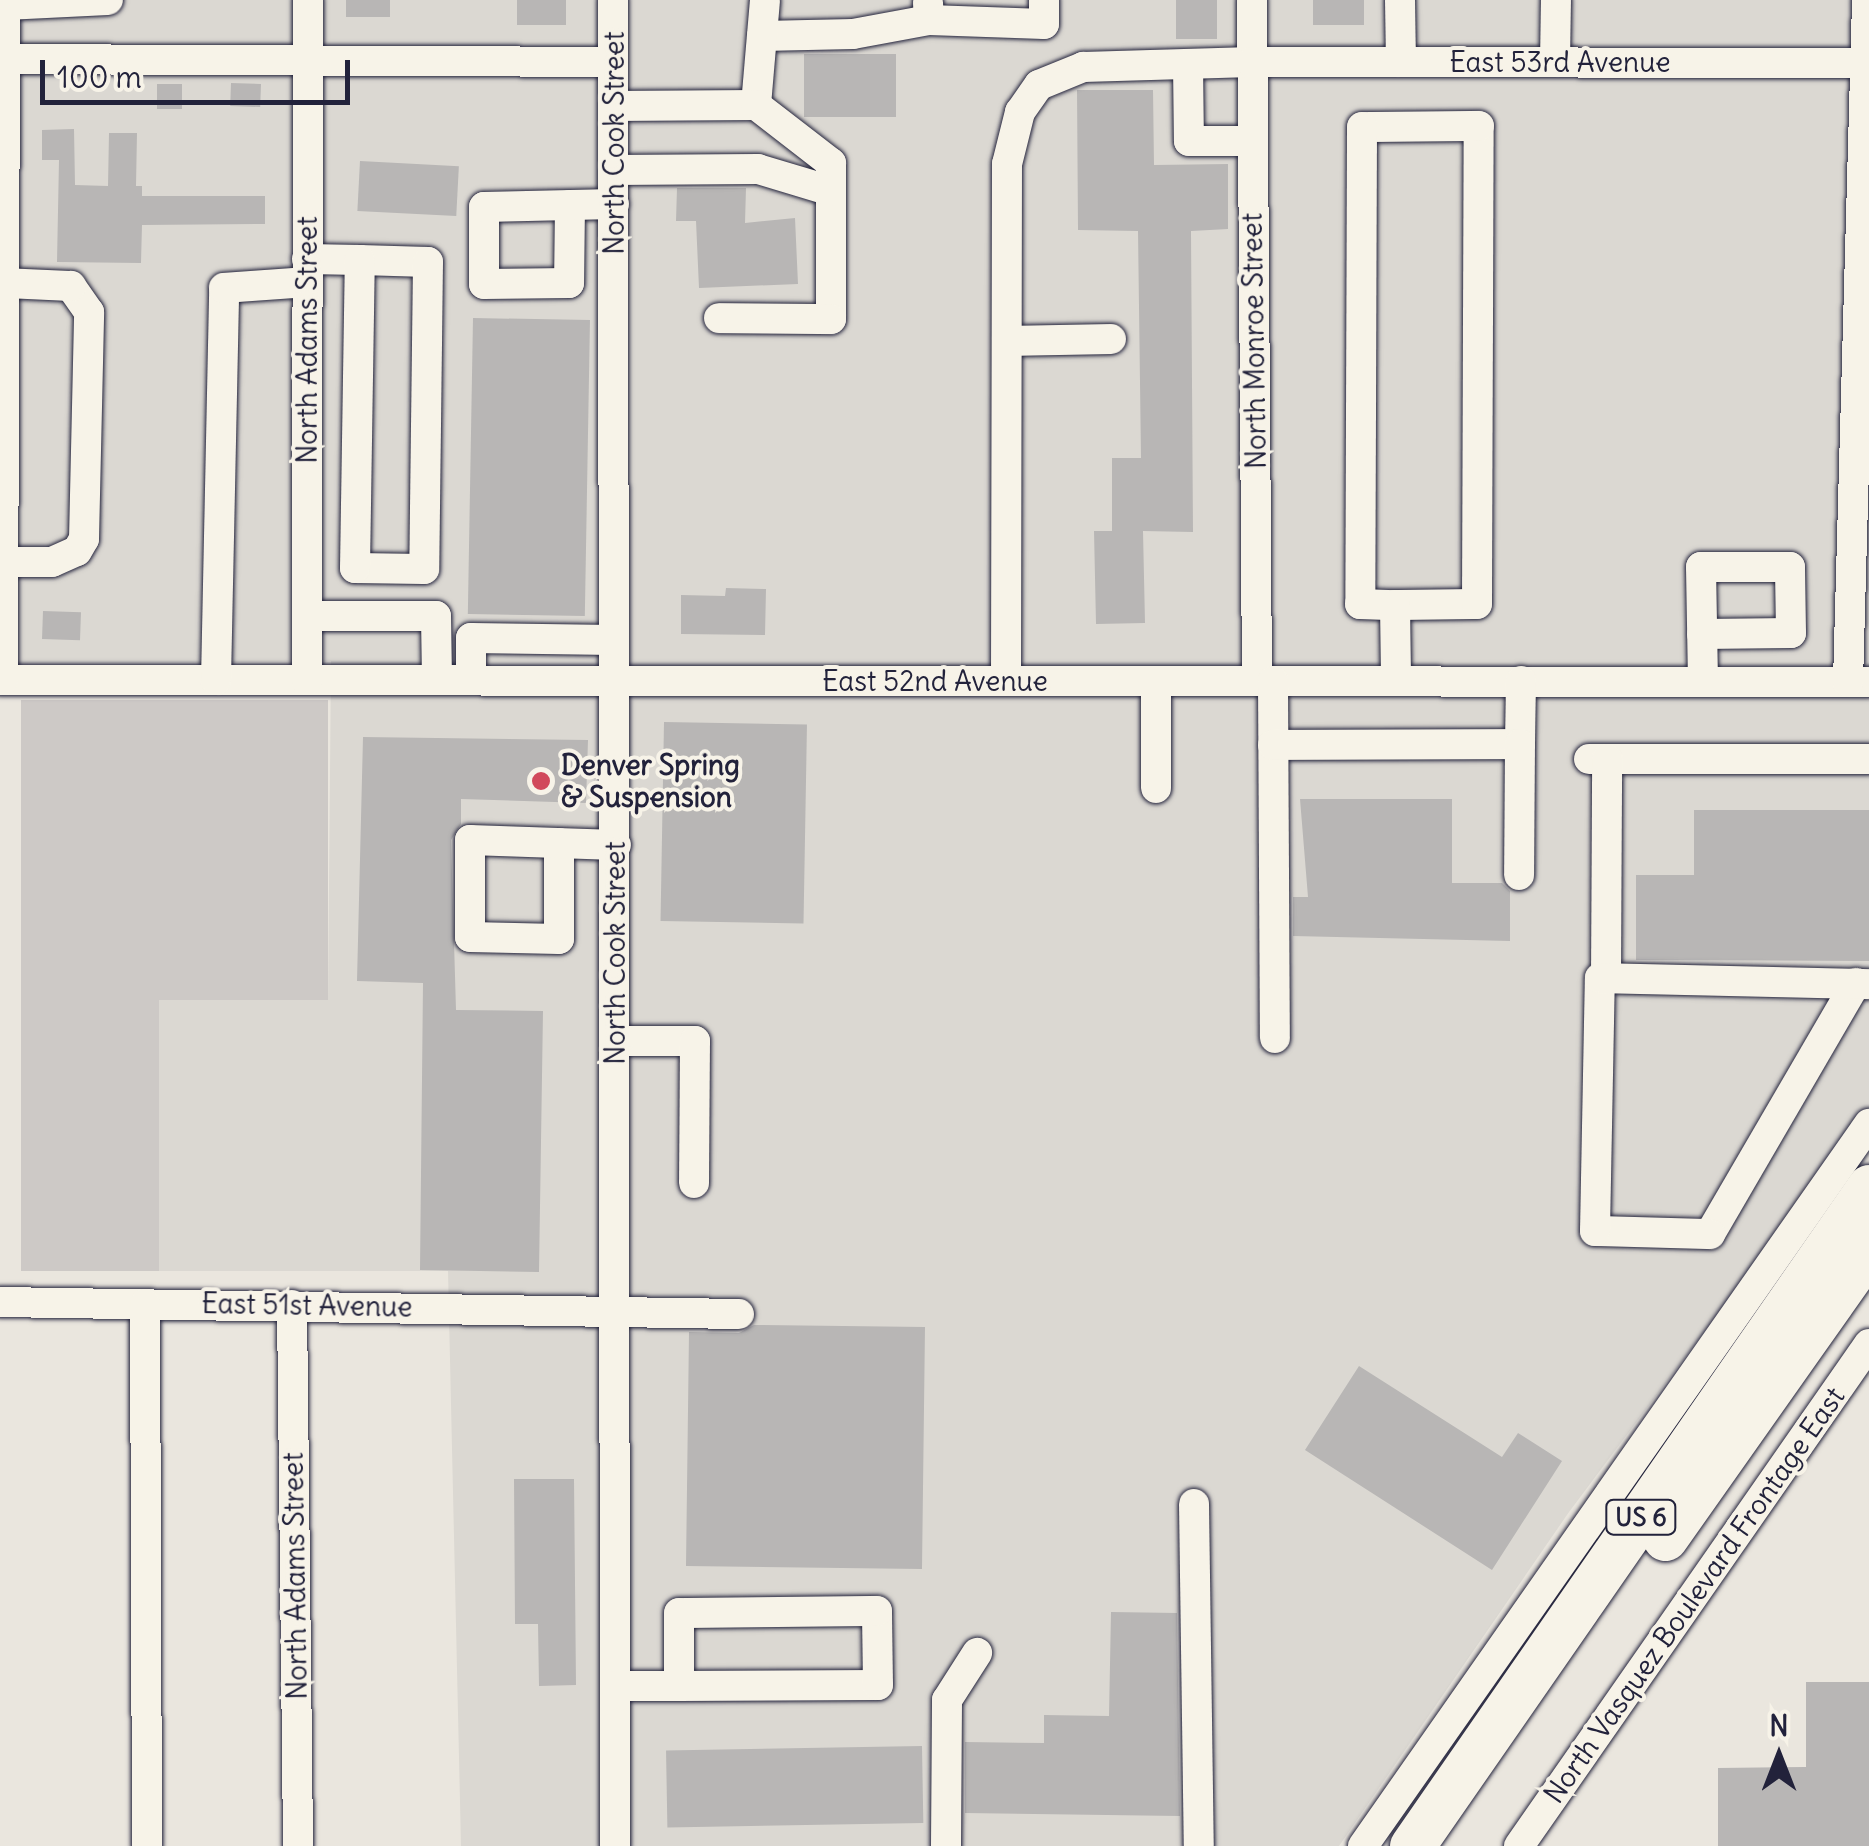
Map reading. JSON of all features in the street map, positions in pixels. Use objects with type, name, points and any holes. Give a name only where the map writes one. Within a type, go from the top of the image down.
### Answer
[{"type":"highway","name":"US 6","points":[[1412,1846],[1869,1187]]},
{"type":"highway","name":"US 6","points":[[1448,1846],[1869,1249]]},
{"type":"street","points":[[2,680],[8,58],[5,2],[108,0]]},
{"type":"street","name":"North Adams Street","points":[[307,680],[308,0]]},
{"type":"street","name":"North Cook Street","points":[[614,0],[615,1846]]},
{"type":"street","points":[[756,105],[765,0]]},
{"type":"street","points":[[762,36],[853,34],[928,10],[1044,24],[1044,0]]},
{"type":"street","name":"North Monroe Street","points":[[1252,0],[1265,681],[1273,745],[1275,1038]]},
{"type":"street","points":[[1400,0],[1400,62]]},
{"type":"street","points":[[1555,62],[1556,0]]},
{"type":"street","points":[[1858,682],[1867,0]]},
{"type":"street","points":[[8,58],[614,62]]},
{"type":"street","name":"East 53rd Avenue","points":[[1006,681],[1007,164],[1020,112],[1039,85],[1083,68],[1252,62],[1868,63]]},
{"type":"street","points":[[1188,64],[1189,141],[1252,141]]},
{"type":"street","points":[[614,106],[756,105],[831,163],[831,318],[720,318]]},
{"type":"street","points":[[1479,126],[1477,604],[1395,605],[1360,604],[1362,127],[1479,126]]},
{"type":"street","points":[[614,170],[758,170],[831,191]]},
{"type":"street","points":[[570,205],[614,204]]},
{"type":"street","points":[[216,680],[224,288],[360,260],[428,262],[424,569],[355,568],[360,260]]},
{"type":"street","points":[[4,562],[52,562],[76,551],[84,538],[88,312],[71,286],[6,283]]},
{"type":"street","points":[[1007,341],[1111,339]]},
{"type":"street","points":[[1395,605],[1396,682]]},
{"type":"street","points":[[307,616],[436,616],[436,680]]},
{"type":"street","points":[[1702,634],[1703,682]]},
{"type":"street","points":[[471,680],[471,638],[614,640]]},
{"type":"street","name":"East 52nd Avenue","points":[[2,680],[1858,682]]},
{"type":"street","points":[[1156,681],[1156,788]]},
{"type":"street","points":[[1519,875],[1521,682]]},
{"type":"street","points":[[1273,745],[1520,744]]},
{"type":"street","points":[[1606,979],[1598,758],[1869,758]]},
{"type":"street","points":[[559,843],[616,845]]},
{"type":"street","points":[[1600,978],[1862,984],[1710,1234],[1595,1232],[1600,978]]},
{"type":"street","points":[[614,1041],[695,1041],[694,1182]]},
{"type":"street","points":[[1363,1846],[1869,1124]]},
{"type":"street","name":"East 51st Avenue","points":[[0,1302],[614,1308],[739,1314]]},
{"type":"street","points":[[145,1304],[147,1846]]},
{"type":"street","name":"North Adams Street","points":[[292,1305],[298,1846]]},
{"type":"street","name":"North Vasquez Boulevard Frontage East","points":[[1518,1846],[1869,1344]]},
{"type":"street","points":[[1194,1504],[1199,1846]]},
{"type":"street","points":[[615,1686],[678,1686],[878,1685],[877,1610],[679,1612],[678,1686]]},
{"type":"street","points":[[946,1846],[947,1700],[978,1652]]},
{"type":"shaded area","points":[[0,0],[1869,0],[1869,1112],[1569,1512],[1339,1846],[461,1846],[448,1271],[159,1271],[159,1000],[328,999],[331,661],[0,664]]},
{"type":"shaded area","points":[[21,700],[328,700],[328,1000],[159,1000],[159,1271],[21,1271]]},
{"type":"building","points":[[346,0],[390,0],[390,17],[346,17]]},
{"type":"building","points":[[517,0],[566,0],[566,25],[517,25]]},
{"type":"building","points":[[1176,0],[1217,0],[1217,39],[1176,39]]},
{"type":"building","points":[[1313,0],[1364,0],[1364,25],[1313,25]]},
{"type":"building","points":[[804,54],[896,54],[896,117],[804,117]]},
{"type":"building","points":[[231,83],[261,84],[260,107],[230,106]]},
{"type":"building","points":[[157,84],[182,84],[182,109],[157,109]]},
{"type":"building","points":[[1077,90],[1153,90],[1154,165],[1228,164],[1228,229],[1191,231],[1193,532],[1143,531],[1145,623],[1096,624],[1094,531],[1112,531],[1112,458],[1141,458],[1138,231],[1078,230]]},
{"type":"building","points":[[74,129],[75,185],[108,186],[109,133],[137,133],[136,186],[142,186],[142,196],[265,196],[265,224],[142,225],[141,263],[57,262],[59,160],[42,160],[42,130]]},
{"type":"building","points":[[360,161],[459,166],[456,216],[357,211]]},
{"type":"building","points":[[677,188],[746,188],[745,223],[795,218],[798,284],[699,288],[696,221],[676,221]]},
{"type":"building","points":[[473,318],[590,320],[585,616],[468,614]]},
{"type":"building","points":[[726,588],[766,589],[765,635],[681,634],[681,595],[725,596]]},
{"type":"building","points":[[43,611],[81,612],[80,640],[42,639]]},
{"type":"building","points":[[664,722],[807,724],[804,923],[661,921]]},
{"type":"building","points":[[363,737],[588,740],[586,803],[461,799],[461,824],[451,840],[456,1010],[543,1011],[539,1272],[420,1270],[423,983],[357,981]]},
{"type":"building","points":[[1300,799],[1452,799],[1452,883],[1502,883],[1510,891],[1510,941],[1293,936],[1293,897],[1308,897]]},
{"type":"building","points":[[1694,810],[1869,810],[1869,961],[1636,960],[1636,875],[1694,875]]},
{"type":"building","points":[[754,1325],[925,1327],[922,1569],[686,1566],[689,1332],[739,1333]]},
{"type":"building","points":[[1359,1366],[1502,1457],[1518,1433],[1562,1461],[1492,1570],[1305,1450]]},
{"type":"building","points":[[514,1479],[574,1479],[576,1685],[539,1686],[538,1624],[515,1624]]},
{"type":"building","points":[[1111,1612],[1177,1613],[1180,1816],[965,1813],[965,1742],[1044,1743],[1044,1715],[1109,1716]]},
{"type":"building","points":[[1806,1682],[1869,1682],[1869,1846],[1718,1846],[1718,1768],[1806,1767]]},
{"type":"building","points":[[922,1746],[923,1823],[667,1827],[666,1750]]},
{"type":"place","name":"Denver Spring & Suspension","points":[[541,781]]}]
